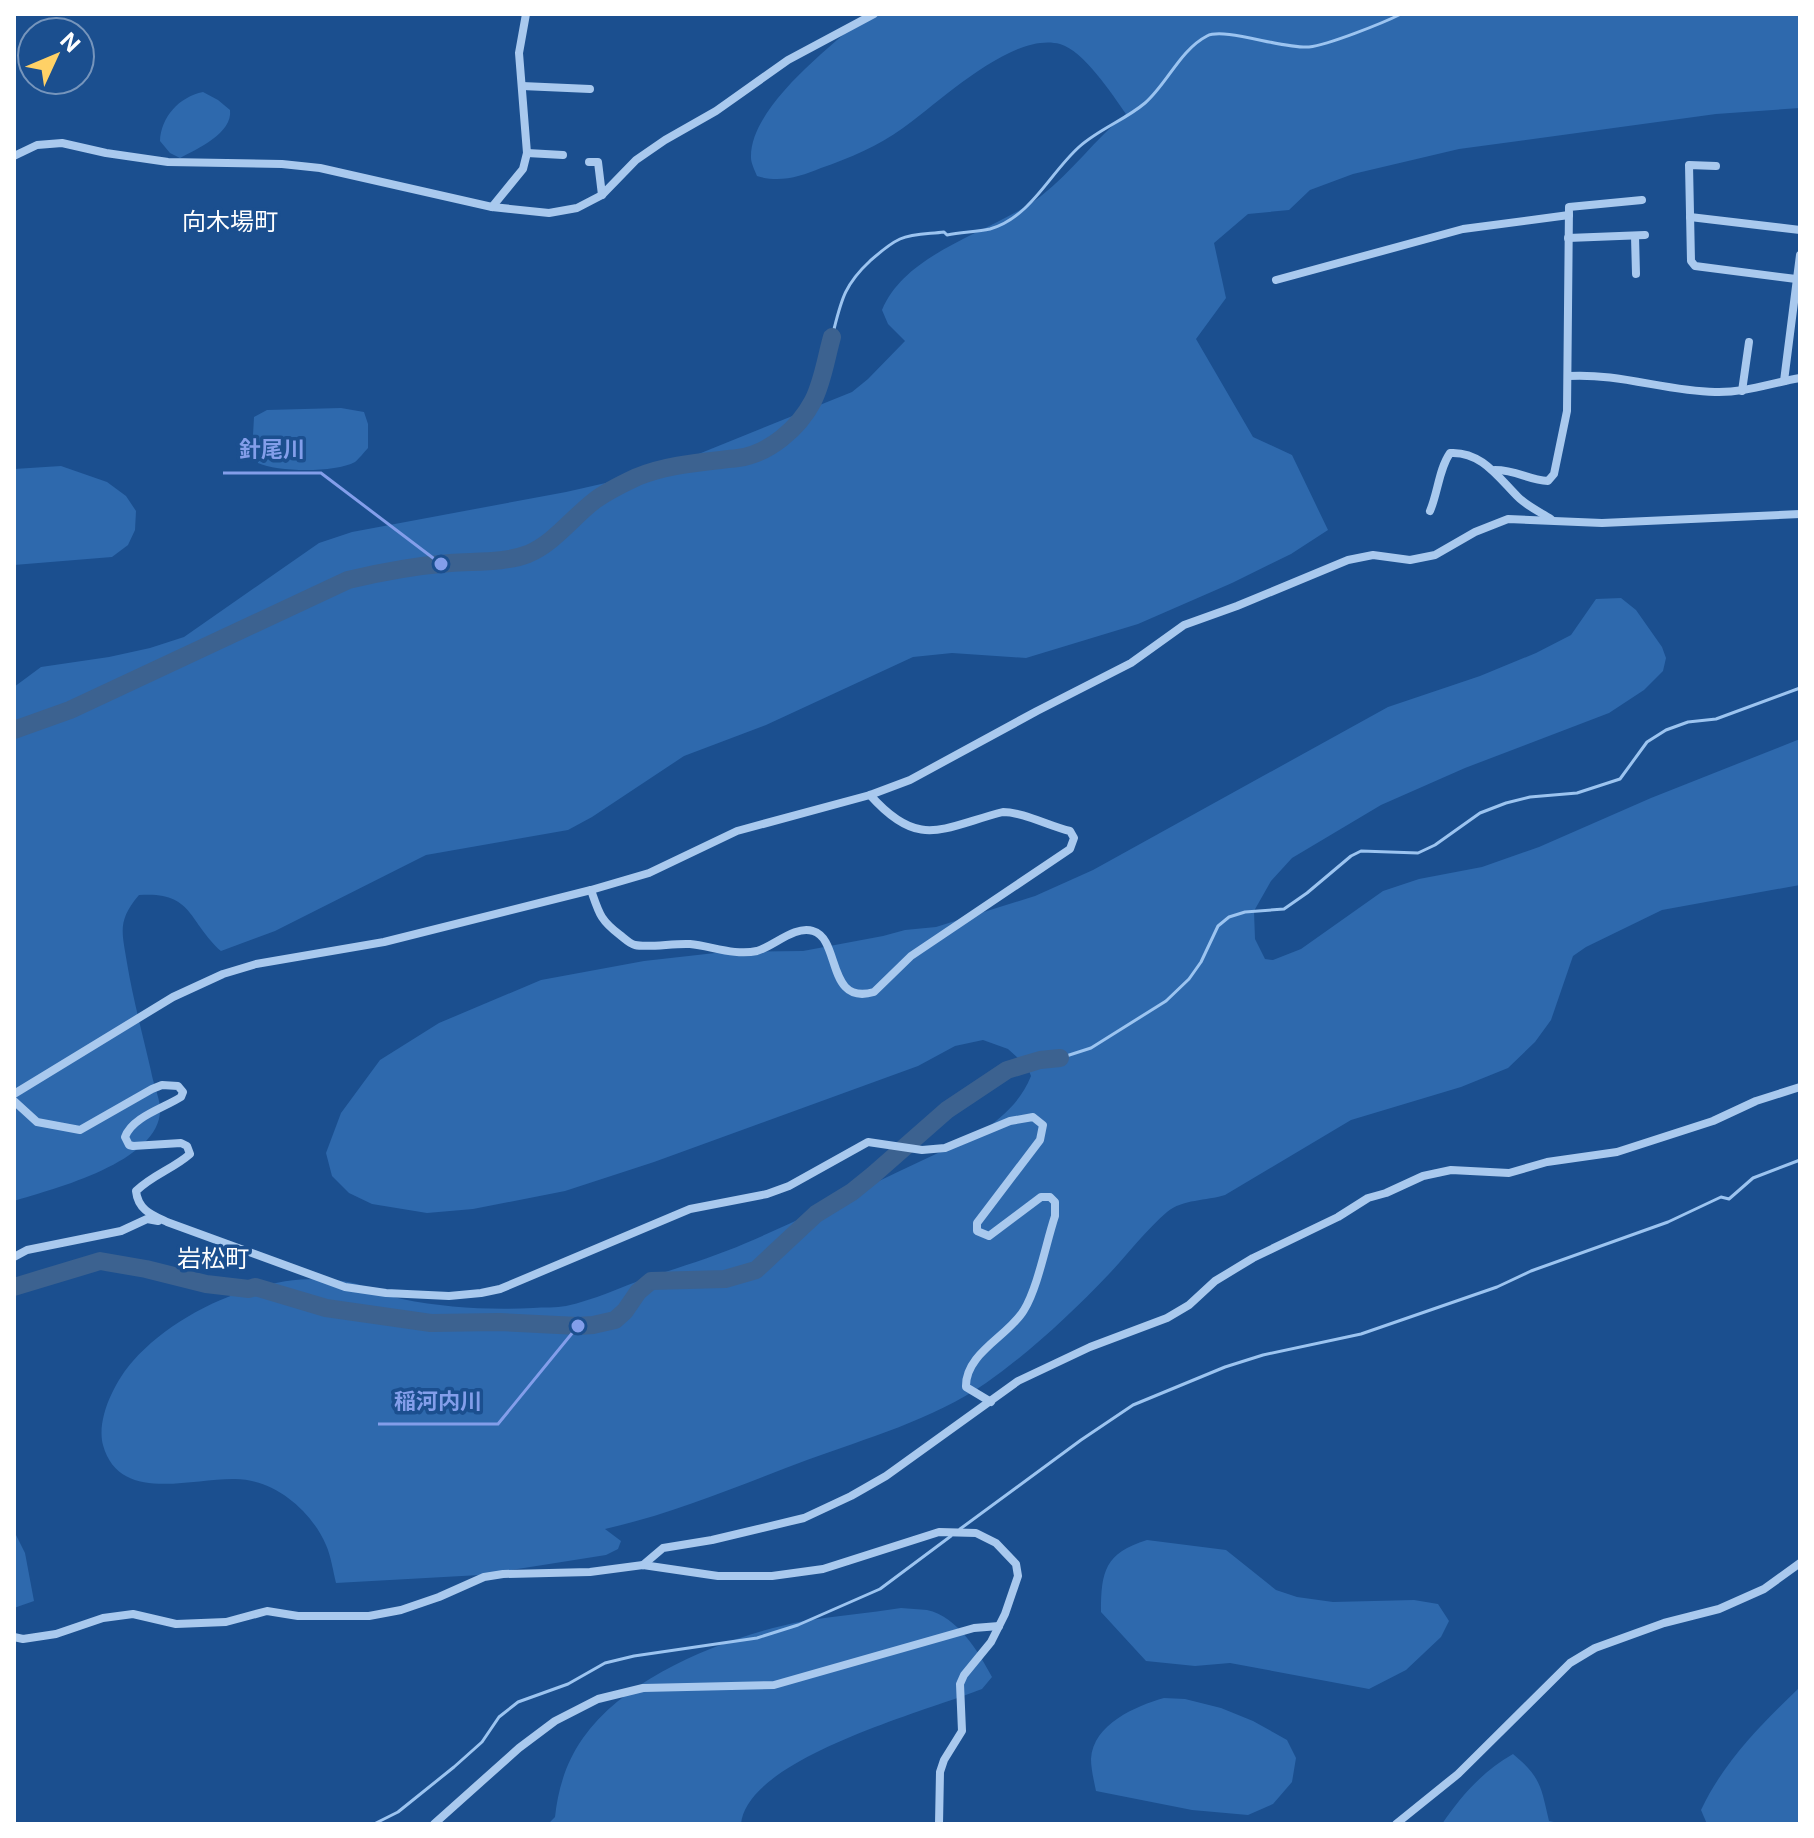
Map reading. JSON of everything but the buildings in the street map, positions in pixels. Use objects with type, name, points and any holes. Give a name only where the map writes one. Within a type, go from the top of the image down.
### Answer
[{"type":"street","points":[[492,207],[523,169],[527,153],[519,53],[526,14]]},
{"type":"street","points":[[14,156],[37,145],[62,143],[168,162],[282,164],[320,168],[492,207],[549,213],[577,208],[602,195],[636,160],[665,140],[716,111],[788,60],[874,14]]},
{"type":"street","points":[[522,86],[590,89]]},
{"type":"street","points":[[527,153],[563,155]]},
{"type":"street","points":[[589,162],[598,162],[602,195]]},
{"type":"street","points":[[1716,166],[1689,165],[1691,261],[1695,266],[1796,279]]},
{"type":"street","points":[[1495,470],[1514,470],[1548,481],[1554,474],[1567,411],[1569,207],[1642,200]]},
{"type":"street","points":[[1276,280],[1463,229],[1569,215]]},
{"type":"street","points":[[1690,217],[1800,230]]},
{"type":"street","points":[[1568,238],[1640,235],[1636,274]]},
{"type":"street","points":[[1784,381],[1800,255]]},
{"type":"street","points":[[1742,391],[1749,342]]},
{"type":"street","points":[[1568,376],[1598,374],[1714,392],[1742,391],[1800,378]]},
{"type":"street","points":[[1430,511],[1438,493],[1444,461],[1450,453],[1462,452],[1495,470],[1520,499],[1555,521]]},
{"type":"street","points":[[14,1094],[173,997],[223,974],[256,964],[384,942],[591,890],[649,873],[737,831],[870,795],[910,780],[1131,663],[1184,625],[1348,560],[1373,555],[1410,560],[1435,555],[1475,532],[1508,519],[1662,522],[1800,514]]},
{"type":"street","points":[[591,890],[602,921],[634,945],[689,944],[739,952],[756,951],[804,929],[817,931],[825,940],[838,977],[851,991],[866,994],[874,992],[911,956],[1070,849],[1074,838],[1070,831],[1015,812],[1003,812],[930,832],[912,828],[890,817],[870,795]]},
{"type":"street","points":[[14,1101],[37,1122],[80,1130],[152,1089],[162,1085],[178,1086],[183,1092],[181,1097],[135,1122],[125,1137],[133,1146],[181,1143],[187,1146],[190,1154],[151,1177],[136,1191],[137,1202],[144,1210],[167,1222],[345,1287],[449,1296],[500,1289],[690,1209],[767,1194],[789,1186],[868,1142],[922,1150],[945,1148],[1033,1117],[1043,1125],[1040,1140],[977,1223],[977,1231],[989,1236],[1041,1197],[1050,1197],[1055,1202],[1055,1216],[1023,1312],[974,1363],[965,1377],[966,1387],[991,1402]]},
{"type":"street","points":[[643,1565],[663,1548],[804,1518],[851,1496],[886,1476],[1018,1381],[1090,1347],[1167,1318],[1189,1305],[1215,1281],[1253,1258],[1338,1217],[1368,1198],[1423,1176],[1451,1170],[1509,1173],[1547,1162],[1617,1152],[1713,1121],[1756,1101],[1800,1087]]},
{"type":"street","points":[[14,1257],[27,1250],[121,1231],[147,1219],[167,1222]]},
{"type":"street","points":[[14,1637],[23,1639],[56,1634],[103,1618],[133,1614],[176,1624],[226,1622],[267,1611],[298,1616],[369,1616],[401,1610],[484,1577],[590,1572],[643,1565],[718,1576],[772,1576],[823,1569],[939,1532],[976,1533],[996,1543],[1016,1564],[1018,1576],[999,1626],[960,1684],[962,1731],[940,1772],[939,1824]]},
{"type":"street","points":[[1396,1824],[1458,1774],[1570,1663],[1595,1648],[1664,1623],[1719,1609],[1764,1589],[1800,1563]]},
{"type":"street","points":[[434,1824],[519,1748],[555,1721],[598,1699],[643,1688],[774,1685],[974,1628],[999,1626]]},
{"type":"shaded area","points":[[867,14],[1800,14],[1800,108],[1716,114],[1459,149],[1353,174],[1310,190],[1289,210],[1248,214],[1214,243],[1226,298],[1196,339],[1253,437],[1292,455],[1328,530],[1291,554],[1138,624],[1026,658],[952,653],[913,657],[766,725],[684,756],[568,830],[426,855],[275,931],[221,951],[180,903],[157,895],[139,895],[127,912],[123,935],[135,1004],[160,1107],[157,1126],[144,1143],[104,1170],[14,1201],[14,687],[41,667],[109,657],[184,637],[319,543],[352,532],[566,492],[654,472],[852,392],[905,341],[888,324],[882,310],[894,289],[931,257],[1041,196],[1126,114],[1097,74],[1078,55],[1060,44],[1041,43],[999,58],[903,128],[864,151],[797,176],[773,179],[757,176],[751,158],[754,138],[764,118],[796,78]]},
{"type":"shaded area","points":[[203,92],[230,110],[229,118],[220,133],[180,158],[170,153],[160,141],[161,132],[168,116],[179,103]]},
{"type":"shaded area","points":[[341,408],[364,412],[368,424],[368,448],[355,462],[334,468],[306,470],[258,463],[253,435],[254,417],[267,410]]},
{"type":"shaded area","points":[[61,466],[107,482],[126,496],[136,511],[135,530],[128,545],[112,557],[14,565],[14,469]]},
{"type":"shaded area","points":[[1621,598],[1636,610],[1662,647],[1666,658],[1663,671],[1644,690],[1609,713],[1465,768],[1381,805],[1292,858],[1271,881],[1254,911],[1255,939],[1265,959],[1273,960],[1301,949],[1383,891],[1419,879],[1482,867],[1539,847],[1651,798],[1800,739],[1800,885],[1662,910],[1586,947],[1573,956],[1551,1020],[1535,1042],[1508,1068],[1461,1087],[1351,1120],[1225,1195],[1187,1202],[1173,1208],[1050,1332],[965,1396],[876,1436],[682,1507],[605,1529],[621,1541],[618,1549],[606,1555],[480,1575],[336,1583],[326,1545],[311,1520],[290,1499],[264,1484],[235,1479],[158,1484],[124,1475],[111,1463],[103,1445],[102,1424],[109,1401],[126,1369],[153,1341],[178,1323],[233,1295],[294,1280],[324,1279],[353,1283],[402,1299],[451,1306],[517,1309],[576,1303],[746,1243],[979,1134],[1010,1109],[1031,1076],[1027,1066],[1008,1049],[983,1040],[955,1046],[918,1066],[565,1191],[473,1209],[427,1213],[372,1204],[349,1193],[332,1176],[326,1153],[341,1113],[380,1060],[439,1023],[541,980],[644,961],[724,952],[803,951],[905,930],[936,927],[1035,896],[1093,870],[1388,707],[1480,676],[1536,653],[1571,635],[1596,599]]},
{"type":"shaded area","points":[[14,1531],[25,1553],[34,1601],[14,1608]]},
{"type":"shaded area","points":[[1147,1540],[1226,1550],[1276,1590],[1297,1597],[1333,1602],[1414,1600],[1438,1604],[1449,1621],[1441,1637],[1406,1670],[1369,1689],[1230,1663],[1195,1666],[1146,1661],[1101,1612],[1102,1585],[1108,1566],[1122,1551]]},
{"type":"shaded area","points":[[901,1608],[927,1610],[957,1627],[992,1677],[982,1689],[883,1724],[805,1758],[773,1778],[751,1800],[741,1824],[548,1824],[555,1817],[564,1776],[583,1738],[602,1715],[653,1677],[714,1648],[775,1627]]},
{"type":"shaded area","points":[[1800,1687],[1800,1824],[1707,1824],[1701,1810],[1721,1775],[1758,1729]]},
{"type":"shaded area","points":[[1164,1698],[1185,1699],[1221,1708],[1287,1740],[1296,1758],[1292,1782],[1273,1804],[1248,1815],[1192,1810],[1096,1791],[1091,1759],[1099,1736],[1118,1718]]},
{"type":"shaded area","points":[[1513,1754],[1538,1783],[1549,1821],[1564,1824],[1442,1824],[1473,1785]]},
{"type":"waterway","points":[[832,337],[848,287],[861,270],[892,243],[916,235],[944,232],[947,235],[990,229],[1017,215],[1079,147],[1145,103],[1181,58],[1207,36],[1226,34],[1309,47],[1342,38],[1401,14]]},
{"type":"waterway","points":[[14,730],[70,710],[348,580],[424,566],[519,557],[546,543],[599,497],[637,477],[674,466],[750,456],[761,451],[782,438],[807,411],[819,386],[832,337]]},
{"type":"waterway","points":[[1060,1058],[1091,1048],[1166,1001],[1189,979],[1218,926],[1229,917],[1245,912],[1284,909],[1361,851],[1418,853],[1435,845],[1480,813],[1506,803],[1530,797],[1577,793],[1620,779],[1647,742],[1666,730],[1688,722],[1716,719],[1800,688]]},
{"type":"waterway","points":[[14,1287],[100,1261],[206,1284],[255,1287],[326,1308],[431,1323],[593,1325],[615,1320],[651,1281],[725,1279],[756,1270],[816,1214],[852,1192],[947,1110],[1007,1070],[1040,1060],[1060,1058]]},
{"type":"waterway","points":[[960,1529],[1133,1405],[1225,1367],[1263,1355],[1361,1334],[1497,1287],[1531,1271],[1668,1222],[1721,1197],[1729,1199],[1753,1178],[1800,1160]]},
{"type":"waterway","points":[[374,1824],[398,1812],[454,1767],[482,1742],[499,1717],[518,1702],[568,1684],[605,1663],[757,1638],[798,1625],[880,1589],[951,1536]]},
{"type":"place","name":"針尾川","points":[[441,564]]},
{"type":"place","name":"稲河内川","points":[[578,1326]]},
{"type":"district","name":"向木場町","points":[[230,222]]},
{"type":"district","name":"岩松町","points":[[213,1259]]}]
